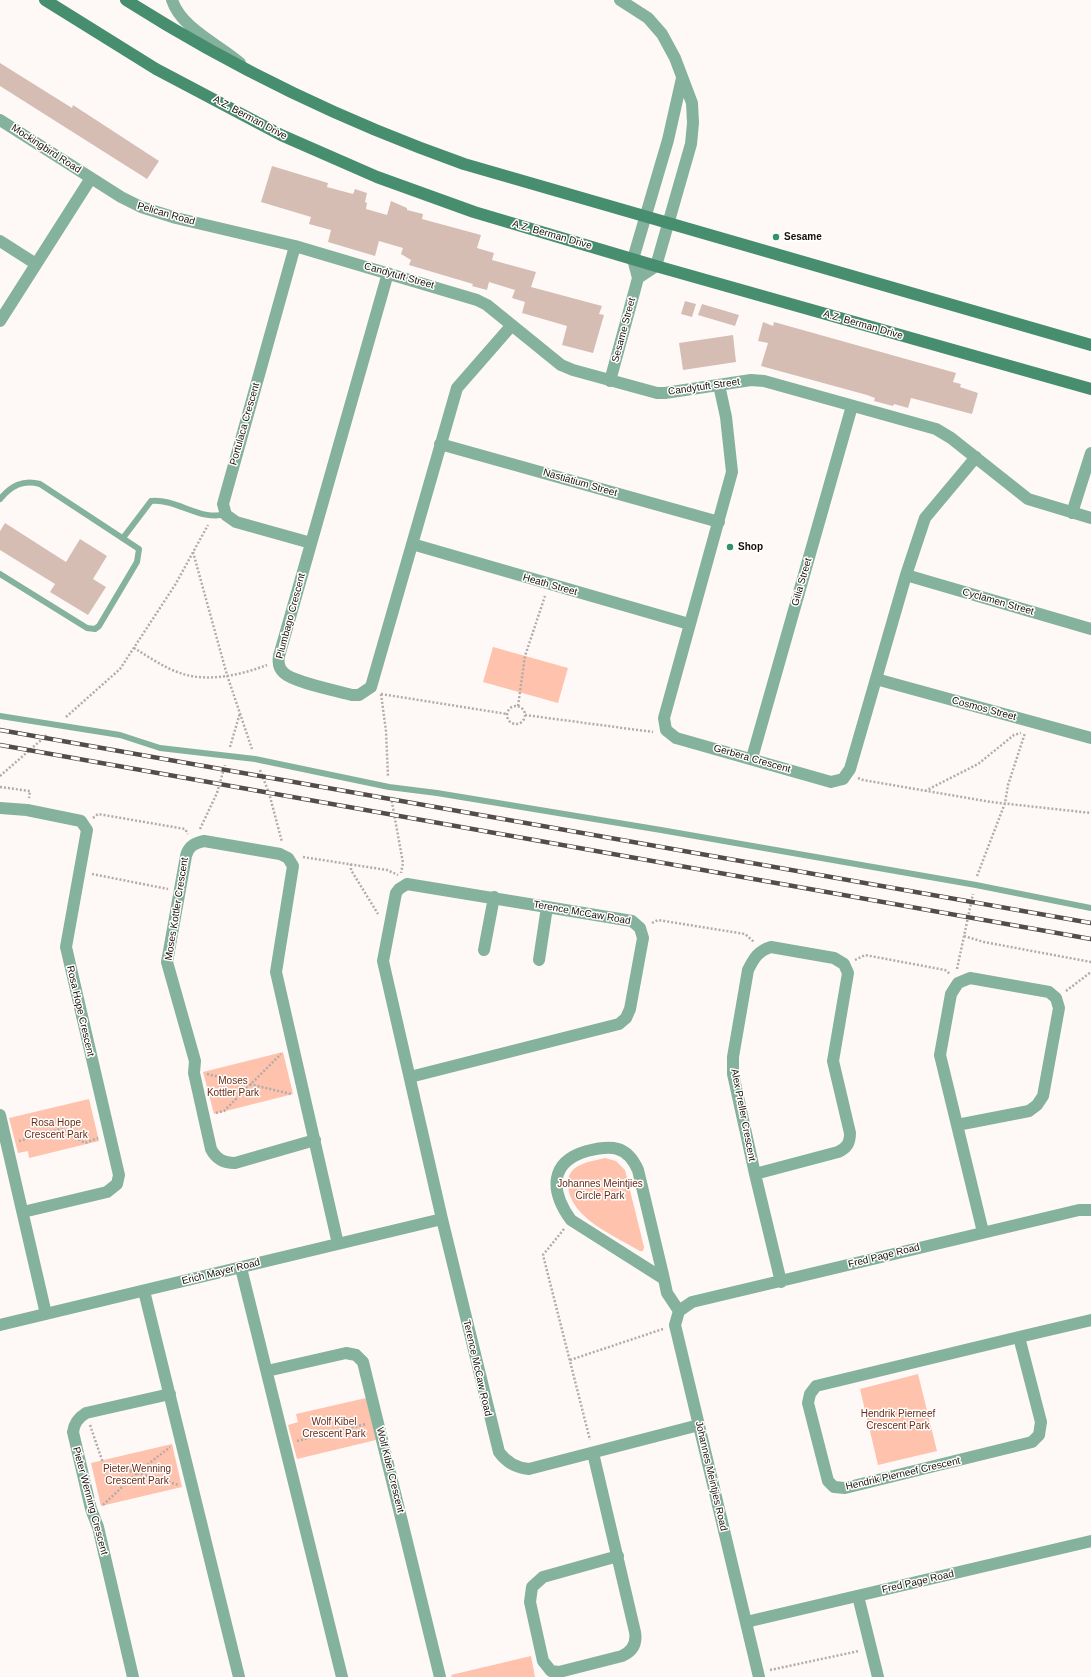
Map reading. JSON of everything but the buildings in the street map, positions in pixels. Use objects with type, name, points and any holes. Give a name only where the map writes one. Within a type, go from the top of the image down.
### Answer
[{"type":"main road","name":"A.Z. Berman Drive","points":[[46,0],[156,69],[281,136],[377,177],[474,212],[632,259],[1091,389]]},
{"type":"main road","points":[[126,0],[168,27],[257,77],[362,125],[464,164],[1091,345]]},
{"type":"street","points":[[172,0],[180,17],[189,26],[223,49],[257,77]]},
{"type":"street","points":[[620,0],[648,18],[662,34],[675,58],[692,103],[693,123],[691,144],[656,266],[638,278],[632,259],[668,140],[682,78]]},
{"type":"street","name":"Mockingbird Road","points":[[0,120],[91,178]]},
{"type":"street","points":[[0,320],[91,178]]},
{"type":"street","name":"Pelican Road","points":[[91,178],[140,207],[176,218],[295,246]]},
{"type":"street","points":[[0,241],[36,264]]},
{"type":"street","name":"Candytuft Street","points":[[295,246],[477,300],[487,305],[562,365],[610,381],[657,393],[666,393],[751,380],[764,381],[936,429],[951,438],[976,457],[1028,499],[1091,518]]},
{"type":"street","name":"Portulaca Crescent","points":[[226,514],[223,504],[295,246]]},
{"type":"street","name":"Plumbago Crescent","points":[[388,273],[278,661],[282,671],[291,678],[352,695],[358,695],[371,687],[457,388],[512,325]]},
{"type":"street","name":"Sesame Street","points":[[610,381],[638,278]]},
{"type":"street","name":"Gerbera Crescent","points":[[719,385],[726,417],[732,472],[664,718],[666,730],[676,738],[752,758],[831,782],[843,778],[850,769]]},
{"type":"street","name":"Gilia Street","points":[[752,758],[852,406]]},
{"type":"street","name":"Nastiatium Street","points":[[440,444],[719,522]]},
{"type":"street","points":[[1072,513],[1091,453]]},
{"type":"street","points":[[850,769],[906,575],[925,518],[976,457]]},
{"type":"street","points":[[226,514],[236,522],[311,543]]},
{"type":"street","name":"Heath Street","points":[[412,544],[689,624]]},
{"type":"street","name":"Cyclamen Street","points":[[906,575],[1091,630]]},
{"type":"street","name":"Cosmos Street","points":[[876,679],[1091,738]]},
{"type":"street","points":[[0,808],[27,810],[81,821],[84,824]]},
{"type":"street","name":"Rosa Hope Crescent","points":[[23,1212],[107,1192],[114,1188],[119,1175],[108,1135],[66,947],[87,834],[84,824]]},
{"type":"street","name":"Moses Kottler Crescent","points":[[291,862],[288,858],[280,854],[204,841],[193,845],[186,856],[168,962],[195,1061],[194,1073],[214,1154],[218,1158],[228,1163],[235,1163],[315,1140]]},
{"type":"street","points":[[291,862],[293,871],[276,972],[338,1244]]},
{"type":"street","name":"Terence McCaw Road","points":[[410,1077],[619,1024],[626,1018],[630,1009],[644,938],[640,928],[632,921],[407,884],[396,893],[383,961],[442,1219],[499,1452],[503,1458],[515,1466],[529,1469],[699,1425]]},
{"type":"street","points":[[484,950],[494,898]]},
{"type":"street","points":[[539,960],[547,907]]},
{"type":"street","points":[[762,950],[771,947],[834,958],[844,964]]},
{"type":"street","name":"Alex Preller Crescent","points":[[762,950],[748,970],[732,1066],[755,1174],[781,1282]]},
{"type":"street","name":"Alex Preller Crescent","points":[[755,1174],[838,1152],[845,1148],[850,1141],[850,1133],[833,1061],[848,977],[848,972],[844,964]]},
{"type":"street","points":[[957,1125],[1028,1110],[1037,1105],[1043,1096],[1059,1008],[1056,998],[1044,990],[970,978],[964,980],[954,988],[951,994],[940,1054],[957,1125],[983,1232]]},
{"type":"street","points":[[0,1115],[46,1314]]},
{"type":"street","points":[[664,1279],[571,1220],[562,1206],[556,1187],[558,1174],[564,1162],[575,1155],[603,1147],[617,1148],[630,1156],[638,1170],[664,1279],[667,1293],[679,1311]]},
{"type":"street","name":"Fred Page Road","points":[[679,1311],[692,1302],[781,1282],[983,1232],[1079,1210],[1091,1210]]},
{"type":"street","name":"Erich Mayer Road","points":[[0,1325],[442,1219]]},
{"type":"street","points":[[241,1268],[342,1677]]},
{"type":"street","points":[[144,1291],[239,1677]]},
{"type":"street","name":"Johannes Meintjies Road","points":[[679,1311],[675,1325],[746,1622],[764,1674]]},
{"type":"street","name":"Hendrik Pierneef Crescent","points":[[1019,1337],[1041,1422],[1039,1435],[1032,1442],[845,1488],[834,1487],[828,1481],[808,1403],[810,1394],[816,1386],[1019,1337],[1091,1320]]},
{"type":"street","name":"Wolf Kibel Crescent","points":[[267,1371],[346,1353],[356,1355],[363,1362],[440,1677]]},
{"type":"street","points":[[86,1413],[170,1394]]},
{"type":"street","name":"Pieter Wenning Crescent","points":[[86,1413],[76,1421],[72,1432],[91,1509],[98,1527],[133,1677]]},
{"type":"street","points":[[593,1453],[618,1556],[636,1637],[634,1647],[622,1656],[559,1672],[551,1671],[543,1662],[530,1602],[532,1587],[543,1577],[618,1556]]},
{"type":"street","name":"Fred Page Road","points":[[746,1622],[1091,1541]]},
{"type":"street","points":[[858,1596],[878,1677]]},
{"type":"lane","points":[[0,499],[13,486],[30,481],[40,484],[140,549],[140,557],[95,630],[86,628],[0,574]]},
{"type":"lane","points":[[123,538],[151,501],[160,501],[213,516],[226,514]]},
{"type":"lane","points":[[0,716],[120,735],[160,748],[255,758],[389,787],[436,793],[661,830],[976,885],[1091,908]]},
{"type":"path","points":[[120,669],[175,585],[213,516]]},
{"type":"path","points":[[193,552],[228,675],[255,758],[269,793],[283,843],[291,862],[305,856],[386,870],[401,876]]},
{"type":"path","points":[[518,706],[526,656],[546,591]]},
{"type":"path","points":[[134,648],[182,674],[208,678],[252,671],[278,661]]},
{"type":"path","points":[[381,694],[507,714]]},
{"type":"path","points":[[518,706],[524,711],[525,715],[521,722],[513,724],[507,718],[510,707],[518,706]]},
{"type":"path","points":[[193,845],[217,793],[240,712]]},
{"type":"path","points":[[525,715],[649,733]]},
{"type":"path","points":[[844,964],[865,955],[945,970],[954,976],[959,963],[977,876],[1005,803],[1008,785],[1026,731],[1014,735],[978,764],[925,791]]},
{"type":"path","points":[[850,769],[858,778],[863,780],[1005,803],[1091,813]]},
{"type":"path","points":[[0,787],[30,791]]},
{"type":"path","points":[[84,824],[98,814],[185,829],[193,845]]},
{"type":"path","points":[[351,864],[351,870],[379,914],[391,922]]},
{"type":"path","points":[[90,874],[172,890]]},
{"type":"path","points":[[640,928],[658,920],[745,934],[762,950]]},
{"type":"path","points":[[964,936],[984,942],[1091,962]]},
{"type":"path","points":[[1056,998],[1091,972]]},
{"type":"path","points":[[204,1117],[224,1110],[281,1054],[294,1050]]},
{"type":"path","points":[[194,1073],[210,1074],[296,1095],[304,1093]]},
{"type":"path","points":[[7,1145],[61,1129],[85,1143],[108,1135]]},
{"type":"path","points":[[571,1220],[543,1255],[593,1453]]},
{"type":"path","points":[[570,1360],[675,1325]]},
{"type":"path","points":[[86,1413],[103,1463],[179,1485],[191,1482]]},
{"type":"path","points":[[292,1442],[372,1422]]},
{"type":"path","points":[[91,1509],[106,1504],[137,1473],[172,1446],[181,1441]]},
{"type":"path","points":[[764,1674],[871,1648]]},
{"type":"green space","points":[[493,647],[568,668],[558,703],[483,682]]},
{"type":"green space","name":"Moses Kottler Park","points":[[283,1052],[293,1094],[214,1114],[203,1072]]},
{"type":"green space","name":"Rosa Hope Crescent Park","points":[[89,1099],[99,1141],[29,1158],[28,1151],[18,1153],[9,1118]]},
{"type":"green space","name":"Johannes Meintjies Circle Park","points":[[605,1158],[616,1161],[625,1170],[644,1247],[643,1251],[640,1251],[595,1225],[577,1208],[571,1197],[568,1179],[571,1173],[580,1165]]},
{"type":"green space","name":"Hendrik Pierneef Crescent Park","points":[[918,1374],[937,1451],[878,1465],[860,1389]]},
{"type":"green space","name":"Wolf Kibel Crescent Park","points":[[366,1398],[376,1440],[297,1459],[288,1425],[298,1422],[296,1414]]},
{"type":"green space","name":"Pieter Wenning Crescent Park","points":[[172,1444],[182,1487],[101,1506],[91,1463]]},
{"type":"green space","points":[[531,1656],[535,1677],[452,1677],[451,1675]]},
{"type":"railway","points":[[0,730],[1091,923]]},
{"type":"railway","points":[[0,745],[1091,939]]},
{"type":"place","name":"Sesame","points":[[776,237]]},
{"type":"place","name":"Shop","points":[[730,547]]}]
